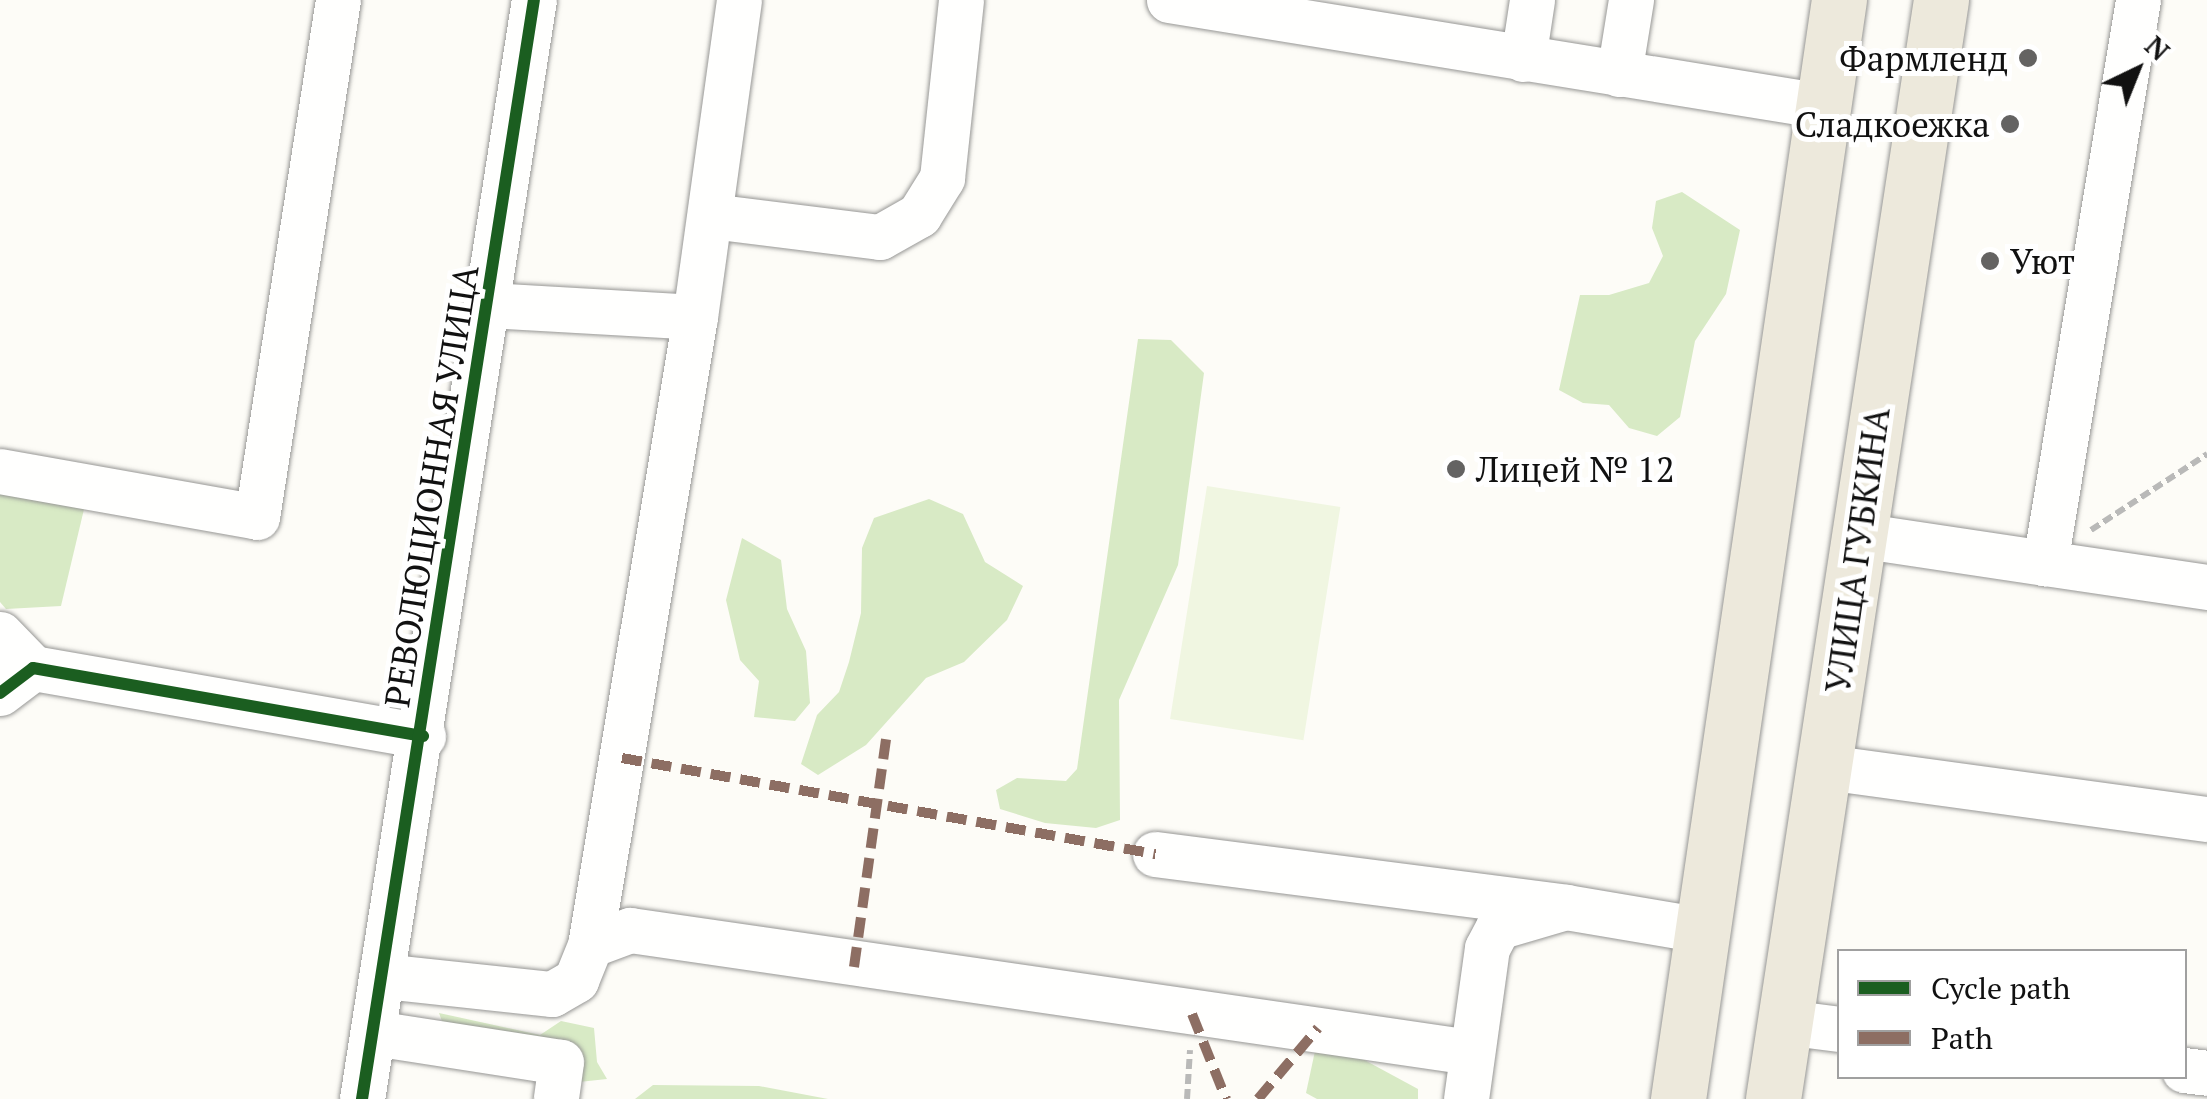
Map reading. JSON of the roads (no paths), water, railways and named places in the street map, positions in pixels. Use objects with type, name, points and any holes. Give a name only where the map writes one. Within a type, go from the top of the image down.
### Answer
[{"type":"main road","points":[[1678,1099],[1839,0]]},
{"type":"main road","name":"УЛИЦА ГУБКИНА","points":[[1773,1099],[1941,0]]},
{"type":"street","points":[[0,471],[257,518],[338,0]]},
{"type":"street","name":"РЕВОЛЮЦИОННАЯ УЛИЦА","points":[[362,1099],[423,736],[534,0]]},
{"type":"street","points":[[383,976],[552,994],[576,980],[590,945],[696,317],[739,0]]},
{"type":"street","points":[[711,216],[880,237],[919,215],[942,178],[961,0]]},
{"type":"street","points":[[1168,0],[1258,7],[1523,59],[1824,106]]},
{"type":"street","points":[[1523,59],[1532,0]]},
{"type":"street","points":[[1619,74],[1632,0]]},
{"type":"street","points":[[2044,562],[2138,0]]},
{"type":"street","points":[[489,305],[696,317]]},
{"type":"street","points":[[1858,535],[2207,587]]},
{"type":"street","points":[[0,634],[17,680],[423,736]]},
{"type":"street","points":[[1826,767],[2207,820]]},
{"type":"street","points":[[1155,854],[1566,907],[1702,930]]},
{"type":"street","points":[[1466,1099],[1486,948],[1498,927],[1566,907]]},
{"type":"street","points":[[590,945],[630,930],[1470,1052]]},
{"type":"street","points":[[1785,1022],[1837,1029]]},
{"type":"street","points":[[374,1033],[561,1062],[556,1099]]},
{"type":"place","name":"Фармленд","points":[[2028,58]]},
{"type":"place","name":"Сладкоежка","points":[[2010,124]]},
{"type":"place","name":"Уют","points":[[1990,261]]},
{"type":"place","name":"Лицей № 12","points":[[1456,469]]}]
